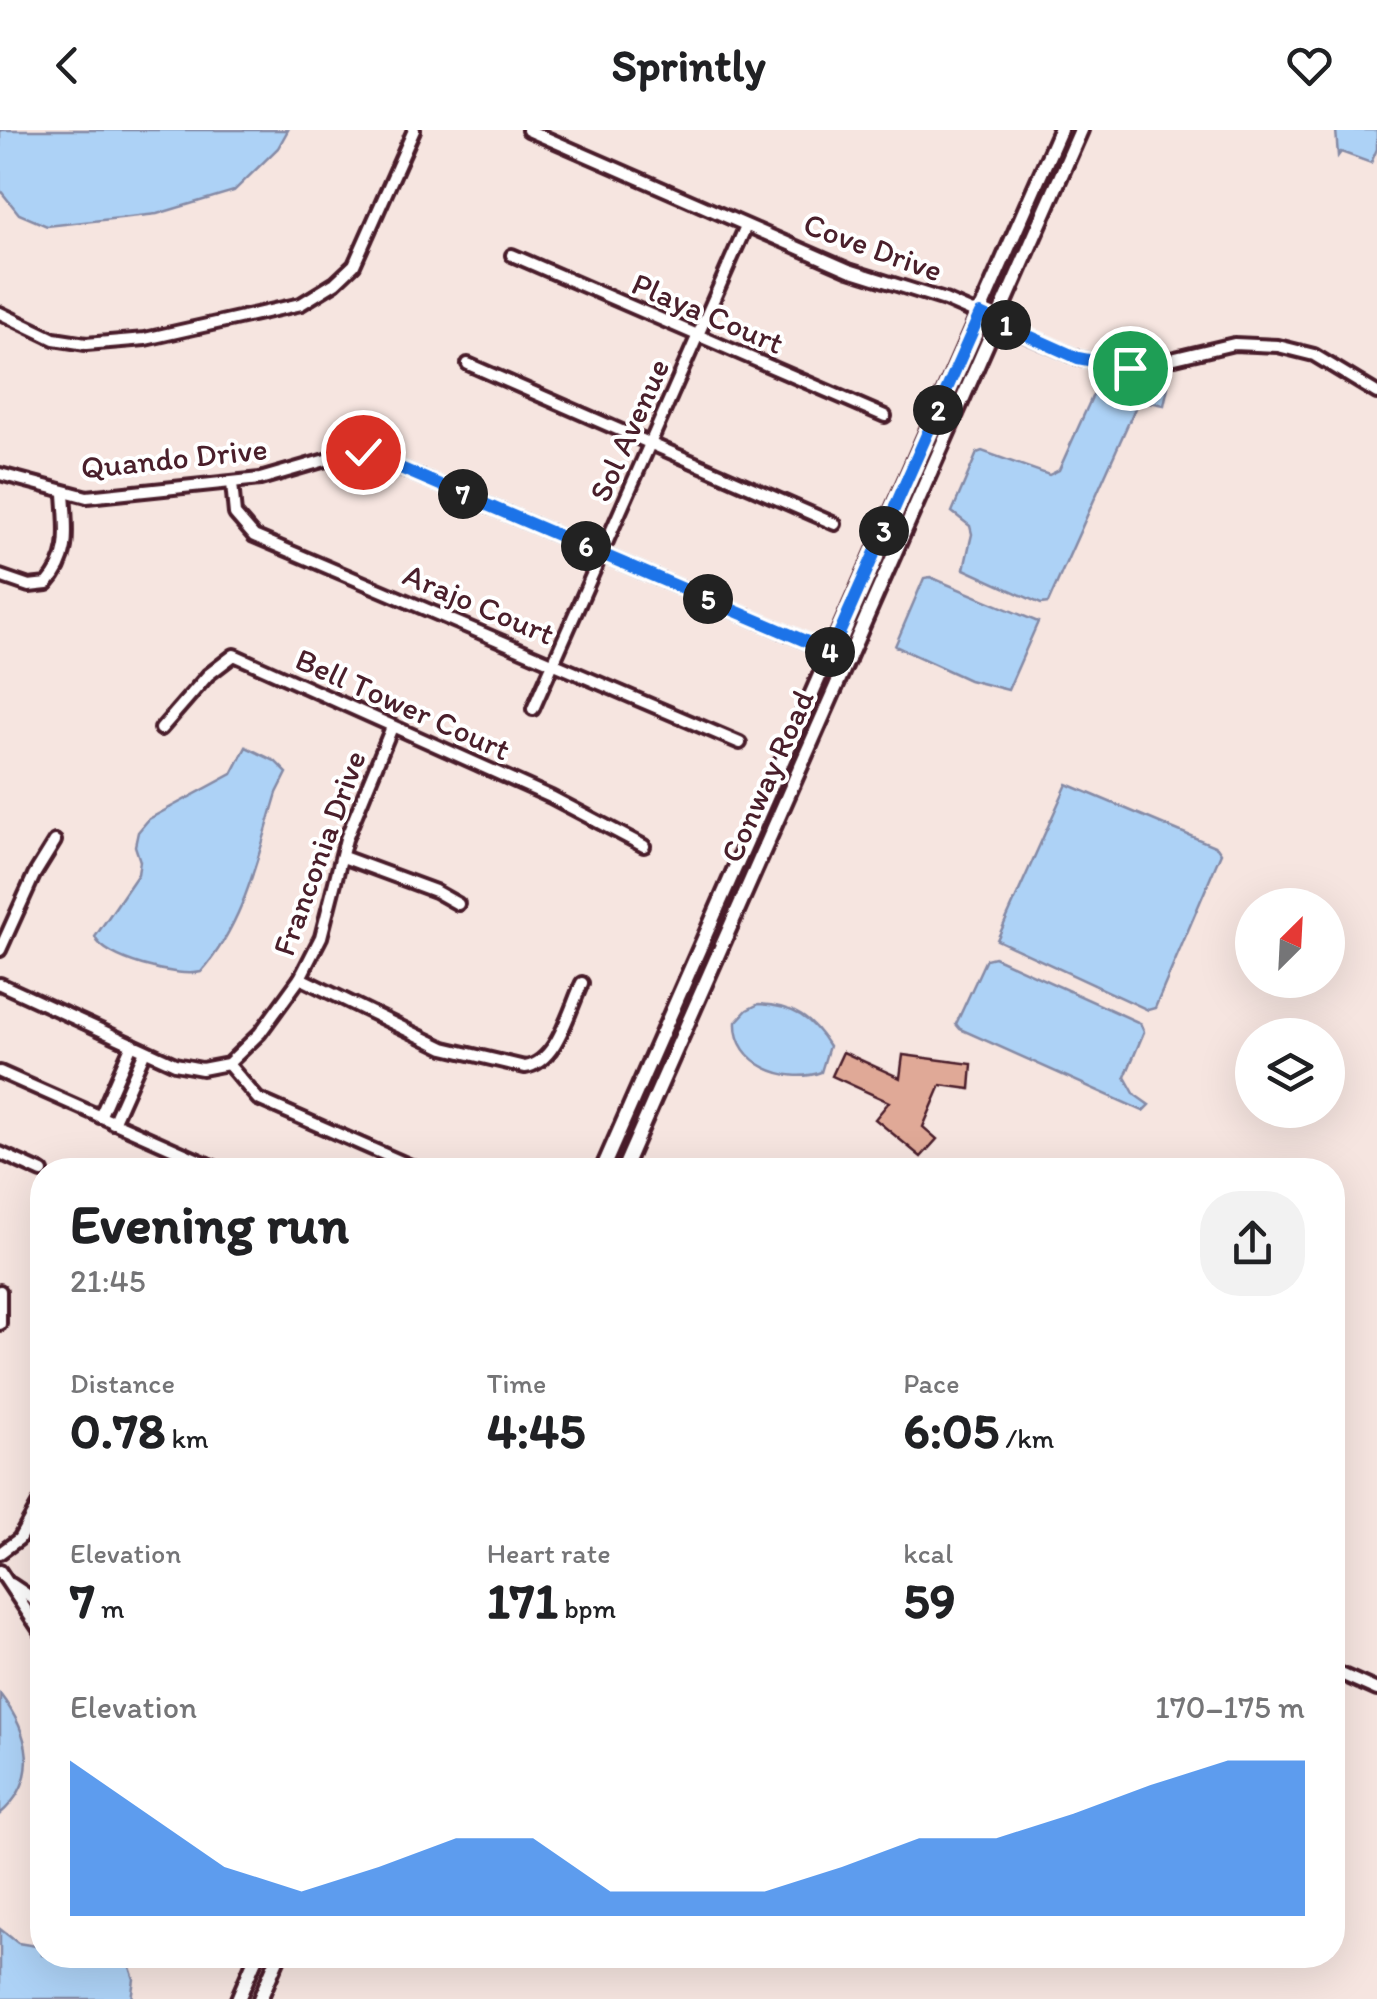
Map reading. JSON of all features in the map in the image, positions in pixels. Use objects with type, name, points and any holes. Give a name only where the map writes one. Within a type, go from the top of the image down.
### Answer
[{"type":"main road","name":"Conway Road","points":[[607,1158],[1060,130]]},
{"type":"main road","name":"Conway Road","points":[[628,1158],[1081,130]]},
{"type":"main road","points":[[718,906],[717,928],[722,946]]},
{"type":"main road","points":[[238,1999],[251,1968]]},
{"type":"main road","points":[[260,1999],[273,1968]]},
{"type":"street","points":[[0,313],[54,339],[86,344],[145,339],[301,304],[335,283],[354,265],[414,130]]},
{"type":"street","name":"Cove Drive","points":[[528,130],[849,270],[980,314],[1078,358],[1133,368],[1234,344],[1298,349],[1353,376],[1377,393]]},
{"type":"street","name":"Sol Avenue","points":[[533,709],[746,226]]},
{"type":"street","name":"Playa Court","points":[[512,255],[884,416]]},
{"type":"street","points":[[468,364],[835,524]]},
{"type":"street","name":"Quando Drive","points":[[0,474],[87,497],[232,482],[294,470],[347,450],[363,452],[849,660]]},
{"type":"street","name":"Arajo Court","points":[[232,482],[235,514],[254,536],[740,743]]},
{"type":"street","points":[[0,576],[29,586],[47,584],[60,570],[67,553],[64,493]]},
{"type":"street","name":"Bell Tower Court","points":[[161,729],[208,676],[234,655],[551,797],[644,846]]},
{"type":"street","name":"Franconia Drive","points":[[228,1064],[260,1032],[300,978],[321,937],[342,857],[392,727]]},
{"type":"street","points":[[0,950],[55,841]]},
{"type":"street","points":[[342,857],[435,891],[458,904]]},
{"type":"street","points":[[300,978],[444,1048],[525,1067],[538,1066],[549,1055],[582,983]]},
{"type":"street","points":[[0,984],[175,1064],[202,1069],[228,1064],[258,1099],[393,1158]]},
{"type":"street","points":[[100,1117],[132,1044]]},
{"type":"street","points":[[114,1123],[145,1051]]},
{"type":"street","points":[[0,1072],[194,1158]]},
{"type":"street","points":[[118,1075],[132,1081]]},
{"type":"street","points":[[0,1153],[30,1167]]},
{"type":"street","points":[[0,1292],[0,1324]]},
{"type":"street","points":[[0,1553],[19,1540],[30,1520]]},
{"type":"street","points":[[3,1576],[30,1600]]},
{"type":"street","points":[[3,1576],[30,1620]]},
{"type":"street","points":[[1345,1676],[1377,1690]]},
{"type":"water","points":[[0,130],[288,130],[278,148],[234,191],[157,214],[47,226],[19,214],[0,190]]},
{"type":"water","points":[[1336,130],[1377,130],[1377,149],[1371,163],[1341,152],[1338,156]]},
{"type":"water","points":[[1168,387],[1164,405],[1150,402],[1136,406],[1048,603],[1041,604],[964,569],[972,534],[970,526],[952,512],[977,453],[982,451],[1049,475],[1059,470],[1096,388]]},
{"type":"water","points":[[930,577],[1038,622],[1008,690],[969,680],[895,646],[924,578]]},
{"type":"water","points":[[246,747],[275,761],[287,773],[239,910],[216,952],[201,972],[190,973],[142,965],[112,953],[95,937],[138,874],[138,832],[149,819],[232,774]]},
{"type":"water","points":[[1067,784],[1217,847],[1221,853],[1155,1008],[1148,1010],[997,940]]},
{"type":"water","points":[[994,957],[1140,1023],[1144,1032],[1125,1077],[1135,1095],[1149,1105],[1143,1111],[960,1029],[956,1024],[986,959]]},
{"type":"water","points":[[759,1004],[792,1011],[816,1028],[829,1046],[821,1072],[793,1076],[753,1060],[738,1037],[736,1022]]},
{"type":"water","points":[[0,1694],[18,1724],[27,1755],[22,1785],[0,1814]]},
{"type":"water","points":[[0,1929],[18,1943],[30,1945],[30,1968],[130,1968],[134,1979],[131,1999],[0,1999]]},
{"type":"building","points":[[843,1052],[900,1078],[903,1055],[972,1064],[970,1089],[941,1085],[923,1127],[937,1139],[921,1157],[875,1119],[889,1102],[832,1076]]},
{"type":"route","points":[[363,452],[831,652],[980,314],[1078,358],[1130,368]]}]
